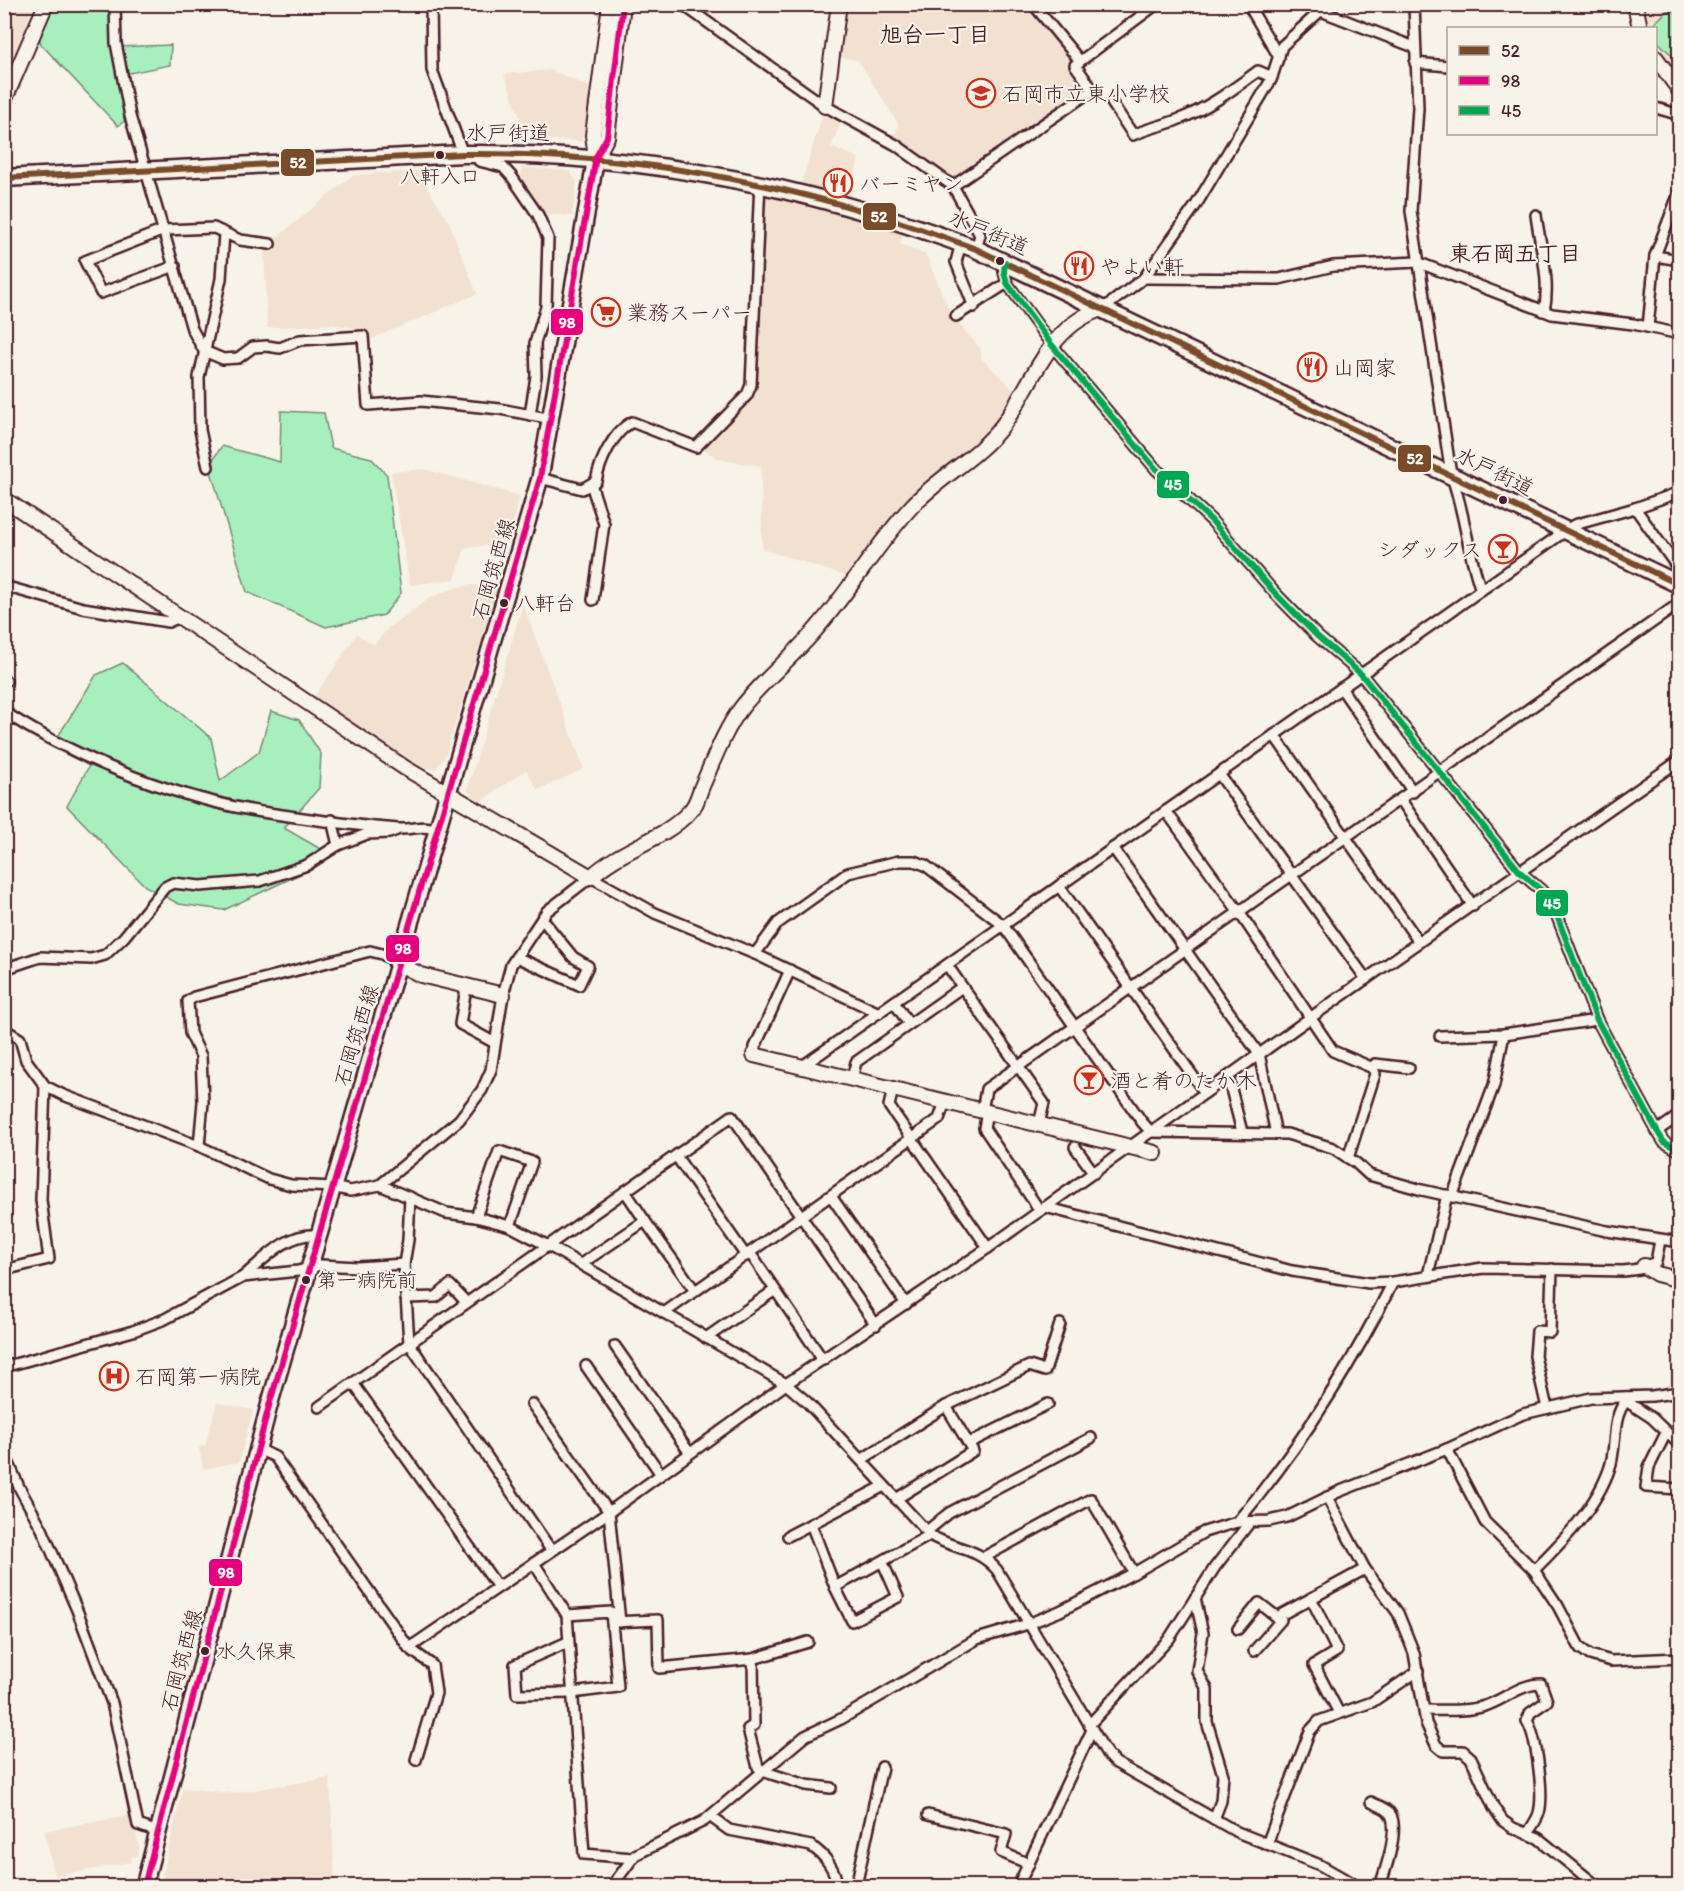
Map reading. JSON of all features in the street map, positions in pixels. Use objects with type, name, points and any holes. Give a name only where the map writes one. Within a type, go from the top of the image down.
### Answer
[{"type":"highway","name":"水戸街道","points":[[4,178],[470,154],[596,157],[688,169],[760,182],[873,213],[968,246],[1104,308],[1566,531],[1679,579]]},
{"type":"main road","name":"石岡筑西線","points":[[144,1887],[258,1449],[318,1235],[540,478],[596,157]]},
{"type":"street","points":[[4,100],[46,4]]},
{"type":"street","points":[[115,4],[116,43],[121,72],[145,171],[192,329],[204,351],[223,359],[238,358],[253,347],[267,345],[280,348],[300,340],[363,336],[368,405],[421,401],[552,419]]},
{"type":"street","points":[[431,4],[432,70],[470,154],[479,161],[502,167],[523,189],[548,238],[545,269],[546,307],[535,343],[536,375],[531,415]]},
{"type":"street","points":[[596,157],[593,135],[610,4]]},
{"type":"street","points":[[596,157],[607,137],[623,4]]},
{"type":"street","points":[[682,4],[696,8],[825,106],[896,145],[953,186],[980,235],[956,262],[974,307]]},
{"type":"street","points":[[825,106],[839,4]]},
{"type":"street","points":[[1033,4],[1080,61]]},
{"type":"street","points":[[953,186],[1093,90],[1075,65],[1157,4]]},
{"type":"street","points":[[1260,4],[1252,11],[1279,57]]},
{"type":"street","points":[[1414,4],[1414,63],[1418,108],[1411,212],[1451,474],[1462,502],[1469,557],[1481,590]]},
{"type":"street","points":[[1635,4],[1640,27]]},
{"type":"street","points":[[4,1029],[20,1040],[26,1060],[45,1086],[82,1104],[199,1146],[269,1179],[291,1185],[333,1187],[350,1191],[380,1185],[448,1130],[482,1090],[491,1070],[503,995],[511,965],[542,919],[556,904],[614,857],[672,826],[688,814],[696,805],[701,788],[732,722],[743,705],[819,626],[911,507],[966,463],[992,437],[1016,406],[1051,344],[1060,334],[1093,311],[1104,308],[1144,278],[1196,205],[1272,77],[1282,46],[1324,8],[1414,47]]},
{"type":"street","points":[[1657,59],[1680,91]]},
{"type":"street","points":[[1414,63],[1447,66]]},
{"type":"street","points":[[1112,103],[1133,135],[1153,126],[1178,120],[1208,106],[1258,71],[1272,77]]},
{"type":"street","points":[[1657,108],[1680,115]]},
{"type":"street","points":[[540,478],[582,489],[596,481],[599,465],[622,426],[632,422],[696,447],[747,395],[751,385],[760,182]]},
{"type":"street","points":[[1648,327],[1655,256],[1680,190]]},
{"type":"street","points":[[1536,215],[1546,281],[1547,296],[1544,311]]},
{"type":"street","points":[[175,266],[101,293],[85,261],[164,230],[214,228],[240,240],[270,244]]},
{"type":"street","points":[[208,467],[200,430],[199,377],[221,279],[224,233]]},
{"type":"street","points":[[1655,256],[1680,260]]},
{"type":"street","points":[[1005,262],[1004,272],[1007,284],[1051,344],[1156,469],[1211,520],[1275,593],[1317,636],[1361,674],[1520,872],[1552,903],[1597,1020],[1657,1131],[1664,1142],[1680,1151]]},
{"type":"street","points":[[1144,278],[1279,279],[1334,266],[1417,262],[1544,311],[1680,334]]},
{"type":"street","points":[[956,316],[974,307],[1007,284]]},
{"type":"street","points":[[591,484],[604,524],[594,600]]},
{"type":"street","points":[[801,1067],[1566,531],[1587,519],[1635,508],[1680,492]]},
{"type":"street","points":[[4,499],[183,616],[405,768],[655,913],[755,954],[879,1012]]},
{"type":"street","points":[[1635,508],[1679,579]]},
{"type":"street","points":[[4,586],[82,608],[168,622],[183,616]]},
{"type":"street","points":[[1660,1240],[1656,1262],[1602,1272],[1484,1268],[1393,1282],[1369,1283],[1292,1271],[1042,1209],[984,1128],[984,1111],[986,1089],[1680,603]]},
{"type":"street","points":[[1341,688],[1413,792]]},
{"type":"street","points":[[4,712],[46,736],[129,776],[274,814],[400,829]]},
{"type":"street","points":[[1274,735],[1347,836],[1419,942]]},
{"type":"street","points":[[410,1648],[609,1512],[786,1384],[988,1248],[1310,1018],[1680,760]]},
{"type":"street","points":[[1219,774],[1366,980]]},
{"type":"street","points":[[1401,800],[1473,906]]},
{"type":"street","points":[[1166,811],[1239,912],[1333,1051],[1373,1068],[1375,1074],[1348,1158]]},
{"type":"street","points":[[332,820],[338,845]]},
{"type":"street","points":[[4,969],[40,957],[91,959],[105,955],[124,937],[165,887],[172,883],[200,886],[260,881],[307,865],[338,845],[367,834],[389,833],[424,825],[438,830]]},
{"type":"street","points":[[1113,848],[1259,1054],[1276,1134]]},
{"type":"street","points":[[755,954],[778,923],[848,873],[899,861],[914,861],[925,866],[1003,925],[1074,1028],[1151,1132]]},
{"type":"street","points":[[1059,886],[1205,1093]]},
{"type":"street","points":[[516,957],[579,985],[588,966],[573,957],[542,919]]},
{"type":"street","points":[[199,1146],[203,1102],[201,1056],[190,1033],[189,1001],[194,997],[370,951],[382,954],[421,975],[503,995]]},
{"type":"street","points":[[947,965],[1044,1103],[1038,1124]]},
{"type":"street","points":[[790,970],[755,1047],[754,1055],[1155,1153]]},
{"type":"street","points":[[852,1079],[856,1062],[962,987]]},
{"type":"street","points":[[466,988],[460,1024],[495,1043]]},
{"type":"street","points":[[894,1002],[909,1024]]},
{"type":"street","points":[[1440,1036],[1504,1034],[1597,1020]]},
{"type":"street","points":[[1428,1275],[1449,1196],[1494,1085],[1504,1034]]},
{"type":"street","points":[[1373,1068],[1375,1064],[1409,1068]]},
{"type":"street","points":[[1228,1077],[1242,1132]]},
{"type":"street","points":[[4,1270],[49,1259],[41,1200],[45,1086]]},
{"type":"street","points":[[893,1089],[889,1106],[988,1248]]},
{"type":"street","points":[[664,1313],[939,1119],[945,1102]]},
{"type":"street","points":[[1657,1131],[1680,1115]]},
{"type":"street","points":[[319,1407],[732,1116],[876,1325]]},
{"type":"street","points":[[1151,1132],[1287,1134],[1333,1148],[1369,1175],[1449,1196],[1660,1240],[1680,1242]]},
{"type":"street","points":[[1075,1147],[1094,1173]]},
{"type":"street","points":[[476,1217],[499,1151],[532,1162],[510,1226]]},
{"type":"street","points":[[676,1156],[824,1360]]},
{"type":"street","points":[[380,1185],[446,1213],[476,1217],[510,1226],[581,1264],[786,1384],[807,1402],[929,1533],[984,1557],[997,1570],[1090,1727],[1116,1763],[1214,1819],[1267,1844],[1320,1865],[1357,1887]]},
{"type":"street","points":[[625,1191],[695,1291]]},
{"type":"street","points":[[831,1196],[906,1304]]},
{"type":"street","points":[[410,1197],[408,1240],[404,1264],[409,1343],[551,1550]]},
{"type":"street","points":[[581,1264],[645,1221]]},
{"type":"street","points":[[4,1367],[133,1331],[165,1319],[243,1276],[291,1239],[304,1234],[318,1235]]},
{"type":"street","points":[[243,1276],[309,1269],[321,1265],[358,1267],[404,1264]]},
{"type":"street","points":[[1644,1266],[1657,1275],[1680,1280]]},
{"type":"street","points":[[1547,1408],[1535,1356],[1537,1331],[1550,1332],[1552,1269]]},
{"type":"street","points":[[1236,1522],[1269,1484],[1330,1396],[1355,1356],[1393,1282]]},
{"type":"street","points":[[406,1298],[435,1297],[450,1286],[466,1302]]},
{"type":"street","points":[[706,1338],[775,1290]]},
{"type":"street","points":[[861,1460],[946,1406],[1029,1366],[1045,1371],[1060,1324]]},
{"type":"street","points":[[615,1346],[689,1452]]},
{"type":"street","points":[[586,1366],[660,1473]]},
{"type":"street","points":[[353,1383],[498,1587]]},
{"type":"street","points":[[612,1887],[633,1858],[647,1847],[711,1817],[805,1736],[841,1719],[977,1639],[1028,1624],[1134,1574],[1204,1532],[1236,1522],[1287,1517],[1327,1497],[1447,1449],[1510,1419],[1547,1408],[1591,1398],[1626,1399],[1680,1392]]},
{"type":"street","points":[[1626,1399],[1652,1418],[1680,1445]]},
{"type":"street","points":[[1534,1570],[1592,1503],[1601,1488],[1615,1450],[1618,1416],[1626,1399]]},
{"type":"street","points":[[532,1404],[609,1512],[618,1687],[572,1693],[517,1694],[515,1665],[568,1642]]},
{"type":"street","points":[[969,1443],[1048,1404]]},
{"type":"street","points":[[896,1499],[973,1451],[946,1406]]},
{"type":"street","points":[[1666,1433],[1649,1467],[1646,1487],[1680,1489]]},
{"type":"street","points":[[835,1587],[882,1563],[929,1533],[949,1513],[1091,1438]]},
{"type":"street","points":[[258,1449],[275,1457],[410,1648],[432,1665],[436,1693],[416,1760]]},
{"type":"street","points":[[1447,1449],[1485,1522],[1534,1570],[1558,1605],[1580,1648],[1590,1655],[1611,1660],[1635,1662],[1680,1658]]},
{"type":"street","points":[[4,1452],[69,1590],[112,1703],[138,1825],[158,1832]]},
{"type":"street","points":[[788,1536],[884,1486]]},
{"type":"street","points":[[1327,1497],[1365,1569],[1398,1613],[1418,1671],[1424,1710],[1436,1745],[1443,1751],[1463,1751],[1472,1758],[1494,1808],[1503,1821],[1538,1838],[1597,1887]]},
{"type":"street","points":[[984,1557],[1091,1499],[1134,1574]]},
{"type":"street","points":[[1018,1887],[1090,1727],[1169,1639],[1195,1598],[1250,1522]]},
{"type":"street","points":[[811,1524],[835,1587],[852,1621],[898,1598],[882,1563]]},
{"type":"street","points":[[534,1563],[567,1615],[584,1854],[633,1858]]},
{"type":"street","points":[[1277,1617],[1365,1569]]},
{"type":"street","points":[[1195,1598],[1203,1633],[1197,1671],[1207,1689],[1207,1722],[1223,1774],[1221,1801],[1214,1819]]},
{"type":"street","points":[[1311,1598],[1337,1651],[1314,1665],[1339,1713]]},
{"type":"street","points":[[1238,1629],[1259,1603],[1281,1620],[1254,1651]]},
{"type":"street","points":[[567,1615],[611,1612],[616,1622]]},
{"type":"street","points":[[616,1622],[658,1620],[660,1668],[753,1659],[808,1642]]},
{"type":"street","points":[[753,1659],[754,1725],[748,1729],[758,1767],[762,1771],[806,1785],[831,1788]]},
{"type":"street","points":[[1267,1844],[1310,1731],[1319,1721],[1372,1702],[1418,1671]]},
{"type":"street","points":[[1424,1710],[1460,1711],[1486,1706],[1513,1691],[1541,1684],[1546,1701],[1530,1713],[1527,1721],[1532,1728],[1539,1767],[1539,1813],[1527,1834]]},
{"type":"street","points":[[856,1887],[882,1767]]},
{"type":"street","points":[[1371,1802],[1389,1811],[1394,1821],[1390,1859],[1380,1887]]},
{"type":"street","points":[[928,1815],[1006,1834],[1001,1852],[1029,1864]]},
{"type":"street","points":[[711,1817],[729,1830],[812,1846],[821,1852],[830,1864],[837,1879],[837,1887]]},
{"type":"shaded area","points":[[4,5],[34,5],[5,80]]},
{"type":"shaded area","name":"石岡市立東小学校","points":[[844,5],[1026,5],[1072,60],[1069,63],[1087,89],[954,185],[893,137],[899,125],[858,60],[837,57]]},
{"type":"shaded area","points":[[1651,5],[1679,5],[1679,87],[1657,54],[1657,27],[1645,27],[1641,8]]},
{"type":"shaded area","points":[[551,70],[591,88],[582,141],[534,139],[522,123],[504,74]]},
{"type":"shaded area","points":[[823,114],[841,122],[831,147],[859,158],[849,197],[801,184]]},
{"type":"shaded area","points":[[522,167],[569,171],[577,181],[572,216],[539,214],[521,182]]},
{"type":"shaded area","points":[[417,171],[449,222],[477,294],[369,340],[362,329],[331,324],[267,328],[264,239],[279,236],[353,175]]},
{"type":"shaded area","points":[[764,194],[832,212],[857,216],[904,231],[900,244],[926,255],[951,315],[981,349],[981,358],[1017,393],[1002,417],[974,449],[849,577],[762,549],[761,466],[722,460],[700,448],[752,398],[755,383]]},
{"type":"shaded area","points":[[424,469],[520,496],[508,543],[465,548],[455,579],[410,585],[391,472]]},
{"type":"shaded area","points":[[474,585],[497,589],[446,754],[436,769],[419,766],[314,697],[357,634],[374,645],[388,628],[431,597],[458,587]]},
{"type":"shaded area","points":[[523,604],[584,769],[538,790],[526,770],[479,802],[467,790]]},
{"type":"shaded area","points":[[217,1403],[253,1410],[239,1462],[203,1469],[199,1447],[205,1446]]},
{"type":"shaded area","points":[[330,1778],[335,1886],[160,1886],[183,1788],[233,1793]]},
{"type":"shaded area","points":[[133,1815],[139,1848],[137,1857],[132,1856],[132,1862],[55,1876],[44,1831]]},
{"type":"green space","points":[[51,5],[112,5],[115,47],[171,45],[170,65],[119,75],[127,119],[118,126],[41,44],[39,37]]},
{"type":"green space","points":[[1673,5],[1679,5],[1679,62],[1657,41],[1657,27],[1651,27]]},
{"type":"green space","points":[[281,411],[324,413],[331,448],[371,458],[387,475],[401,593],[384,615],[326,627],[247,592],[209,465],[222,446],[280,462]]},
{"type":"green space","points":[[123,663],[211,738],[220,781],[259,752],[271,711],[299,720],[321,754],[319,788],[284,828],[324,851],[300,874],[224,910],[179,904],[145,886],[67,806],[89,766],[52,746],[96,675]]},
{"type":"transit line","name":"98","points":[[144,1886],[269,1406],[540,478],[596,157],[607,137],[623,4]]},
{"type":"transit line","name":"52","points":[[4,178],[463,154],[529,155],[594,159],[659,167],[724,177],[787,191],[851,207],[976,249],[1680,585]]},
{"type":"transit line","name":"45","points":[[1005,262],[1004,272],[1007,283],[1051,344],[1156,469],[1211,520],[1275,593],[1317,636],[1361,674],[1520,872],[1552,903],[1597,1020],[1657,1131],[1664,1142],[1680,1151]]},
{"type":"place","name":"石岡市立東小学校","points":[[981,93]]},
{"type":"place","name":"八軒入口","points":[[440,155]]},
{"type":"place","name":"バーミヤン","points":[[838,183]]},
{"type":"place","name":"やよい軒","points":[[1079,266]]},
{"type":"place","name":"業務スーパー","points":[[606,312]]},
{"type":"place","name":"山岡家","points":[[1312,367]]},
{"type":"place","name":"シダックス","points":[[1503,549]]},
{"type":"place","name":"八軒台","points":[[504,603]]},
{"type":"place","name":"酒と肴のたか木","points":[[1089,1080]]},
{"type":"place","name":"第一病院前","points":[[306,1280]]},
{"type":"place","name":"石岡第一病院","points":[[114,1376]]},
{"type":"place","name":"水久保東","points":[[205,1651]]},
{"type":"district","name":"旭台一丁目","points":[[935,34]]},
{"type":"district","name":"東石岡五丁目","points":[[1515,253]]}]
